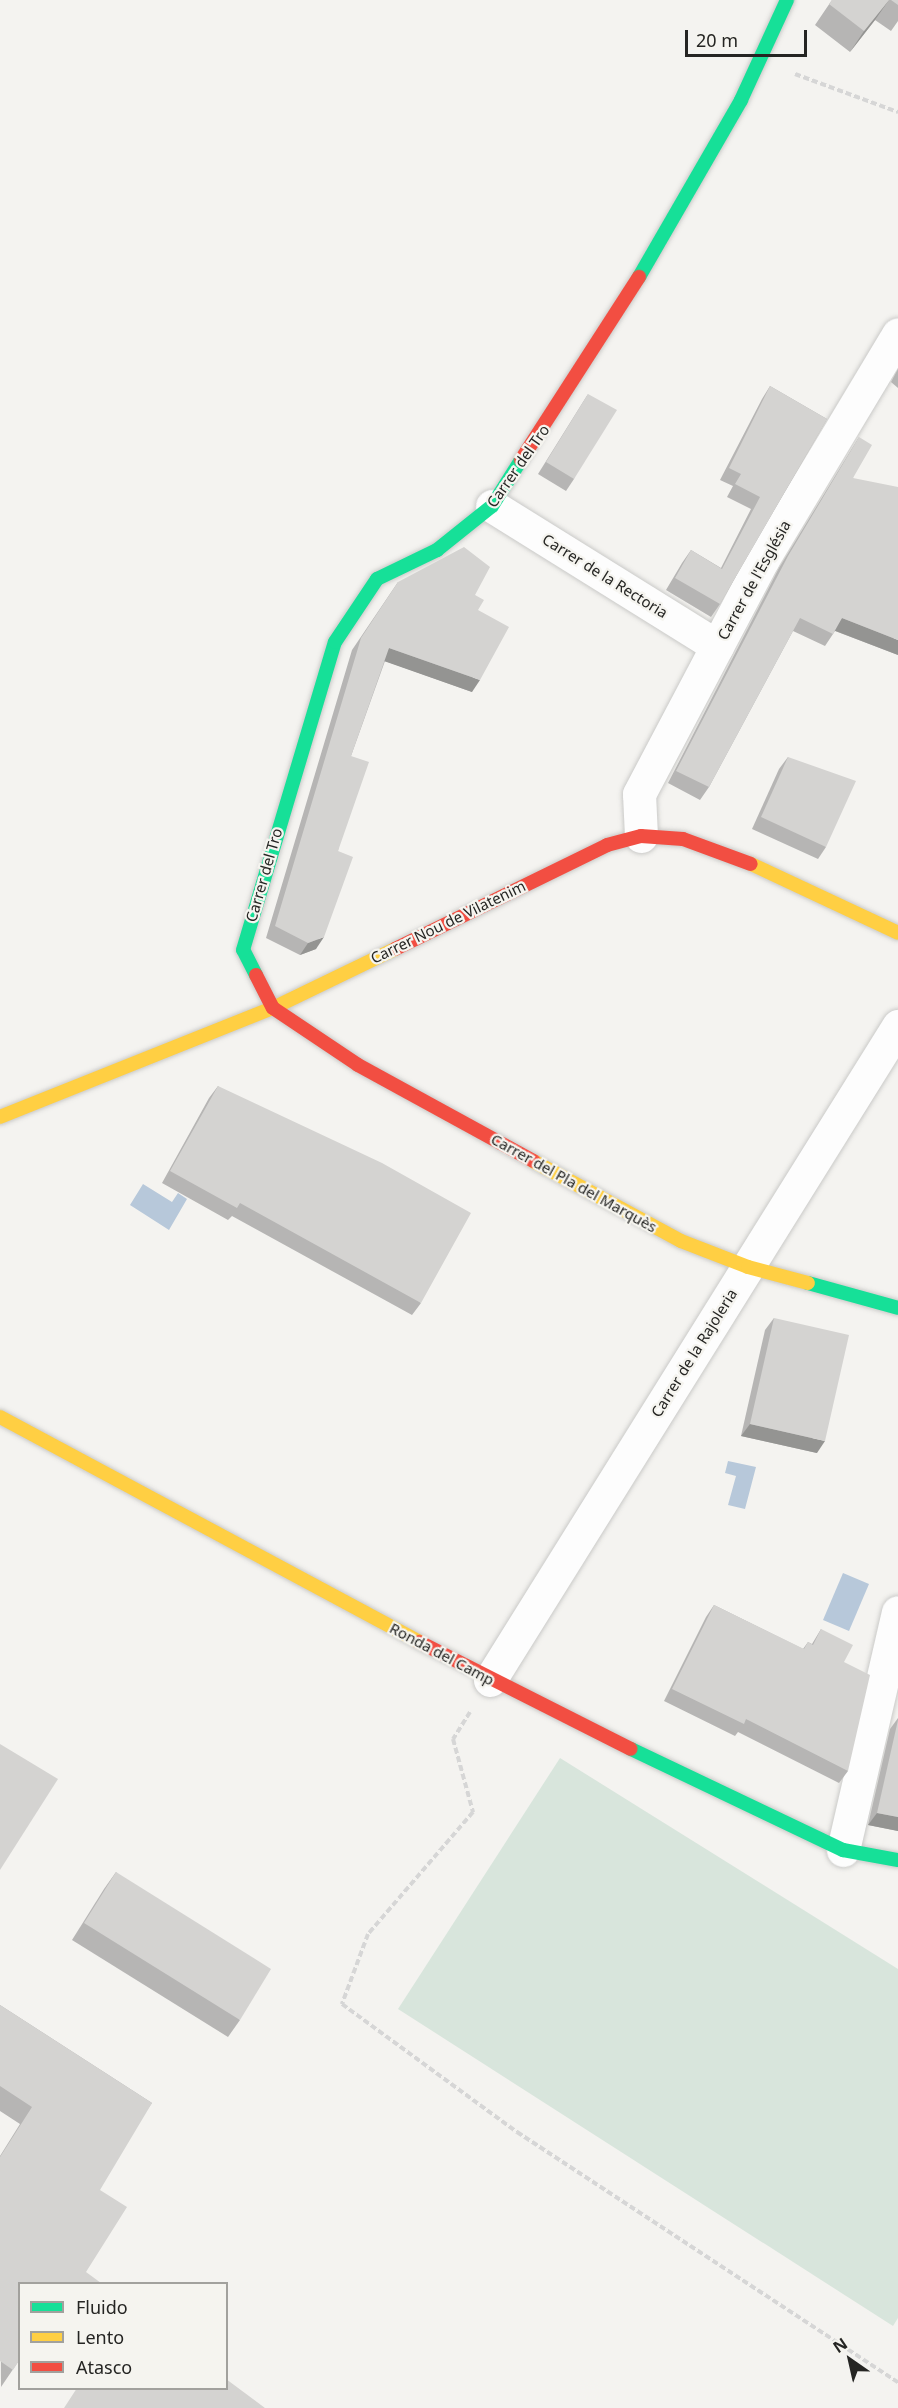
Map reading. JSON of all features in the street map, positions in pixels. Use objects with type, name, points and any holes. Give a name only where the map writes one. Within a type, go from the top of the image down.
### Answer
[{"type":"street","name":"Carrer del Tro","points":[[273,1008],[243,950],[335,642],[377,579],[437,550],[492,506],[640,274],[741,100],[787,0]]},
{"type":"street","name":"Carrer de l'Església","points":[[641,836],[639,794],[763,559],[898,334]]},
{"type":"street","name":"Carrer de la Rectoria","points":[[492,506],[717,646]]},
{"type":"street","name":"Carrer Nou de Vilatenim","points":[[0,1117],[273,1008],[607,844],[641,836],[683,839],[718,849],[898,933]]},
{"type":"street","name":"Carrer del Pla del Marquès","points":[[273,1008],[368,1071],[681,1241],[747,1267],[898,1308]]},
{"type":"street","name":"Carrer de la Rajoleria","points":[[490,1680],[898,1026]]},
{"type":"street","name":"Ronda del Camp","points":[[0,1417],[490,1680],[843,1850],[898,1860]]},
{"type":"street","points":[[843,1850],[898,1612]]},
{"type":"path","points":[[791,74],[898,112]]},
{"type":"path","points":[[490,1680],[453,1739],[473,1812],[368,1934],[342,2004],[517,2132],[898,2382]]},
{"type":"shaded area","points":[[560,1758],[898,1969],[898,2318],[893,2326],[398,2009]]},
{"type":"water","points":[[143,1184],[172,1202],[178,1193],[187,1199],[169,1230],[130,1205]]},
{"type":"water","points":[[728,1461],[756,1467],[745,1509],[728,1505],[736,1476],[725,1473]]},
{"type":"water","points":[[843,1573],[869,1584],[849,1631],[823,1620]]},
{"type":"building","points":[[832,0],[889,0],[864,31],[829,4]]},
{"type":"building","points":[[770,386],[827,419],[720,604],[675,578],[691,550],[722,569],[760,497],[735,484],[741,474],[729,468]]},
{"type":"building","points":[[588,394],[617,410],[574,479],[546,462]]},
{"type":"building","points":[[859,437],[872,445],[853,478],[898,487],[898,640],[842,618],[833,634],[800,618],[709,787],[676,771],[788,556]]},
{"type":"building","points":[[464,547],[490,567],[475,595],[484,600],[478,610],[509,627],[480,680],[389,648],[351,756],[369,762],[338,851],[353,857],[324,937],[308,943],[275,926],[361,638],[398,582]]},
{"type":"building","points":[[788,757],[856,781],[826,847],[761,817]]},
{"type":"building","points":[[218,1086],[382,1163],[471,1213],[421,1303],[240,1203],[237,1208],[170,1171]]},
{"type":"building","points":[[774,1318],[849,1335],[825,1441],[750,1424]]},
{"type":"building","points":[[714,1605],[804,1649],[808,1642],[813,1645],[821,1629],[853,1645],[844,1662],[870,1675],[848,1771],[746,1719],[744,1724],[672,1689]]},
{"type":"building","points":[[898,1720],[898,1817],[877,1813]]},
{"type":"building","points":[[0,1744],[58,1779],[0,1870]]},
{"type":"building","points":[[116,1872],[271,1969],[240,2020],[84,1923]]},
{"type":"building","points":[[0,2005],[152,2103],[100,2190],[127,2207],[86,2272],[100,2282],[18,2282],[18,2362],[13,2370],[0,2361],[0,2157],[32,2107],[0,2086]]},
{"type":"building","points":[[228,2380],[265,2408],[64,2408],[76,2390],[228,2390]]},
{"type":"traffic: fast","points":[[639,277],[741,100],[787,0]]},
{"type":"traffic: fast","points":[[256,975],[243,950],[335,642],[377,579],[437,550],[492,506],[521,460]]},
{"type":"traffic: fast","points":[[808,1283],[898,1308]]},
{"type":"traffic: fast","points":[[631,1749],[843,1850],[898,1860]]},
{"type":"traffic: slow","points":[[751,864],[898,933]]},
{"type":"traffic: slow","points":[[0,1117],[273,1008],[395,949]]},
{"type":"traffic: slow","points":[[533,1161],[681,1241],[748,1267],[808,1283]]},
{"type":"traffic: slow","points":[[0,1417],[419,1642]]},
{"type":"traffic: jam","points":[[521,460],[639,277]]},
{"type":"traffic: jam","points":[[395,949],[607,845],[641,836],[683,839],[751,864]]},
{"type":"traffic: jam","points":[[256,975],[273,1008],[358,1065],[533,1161]]},
{"type":"traffic: jam","points":[[419,1642],[631,1749]]}]
